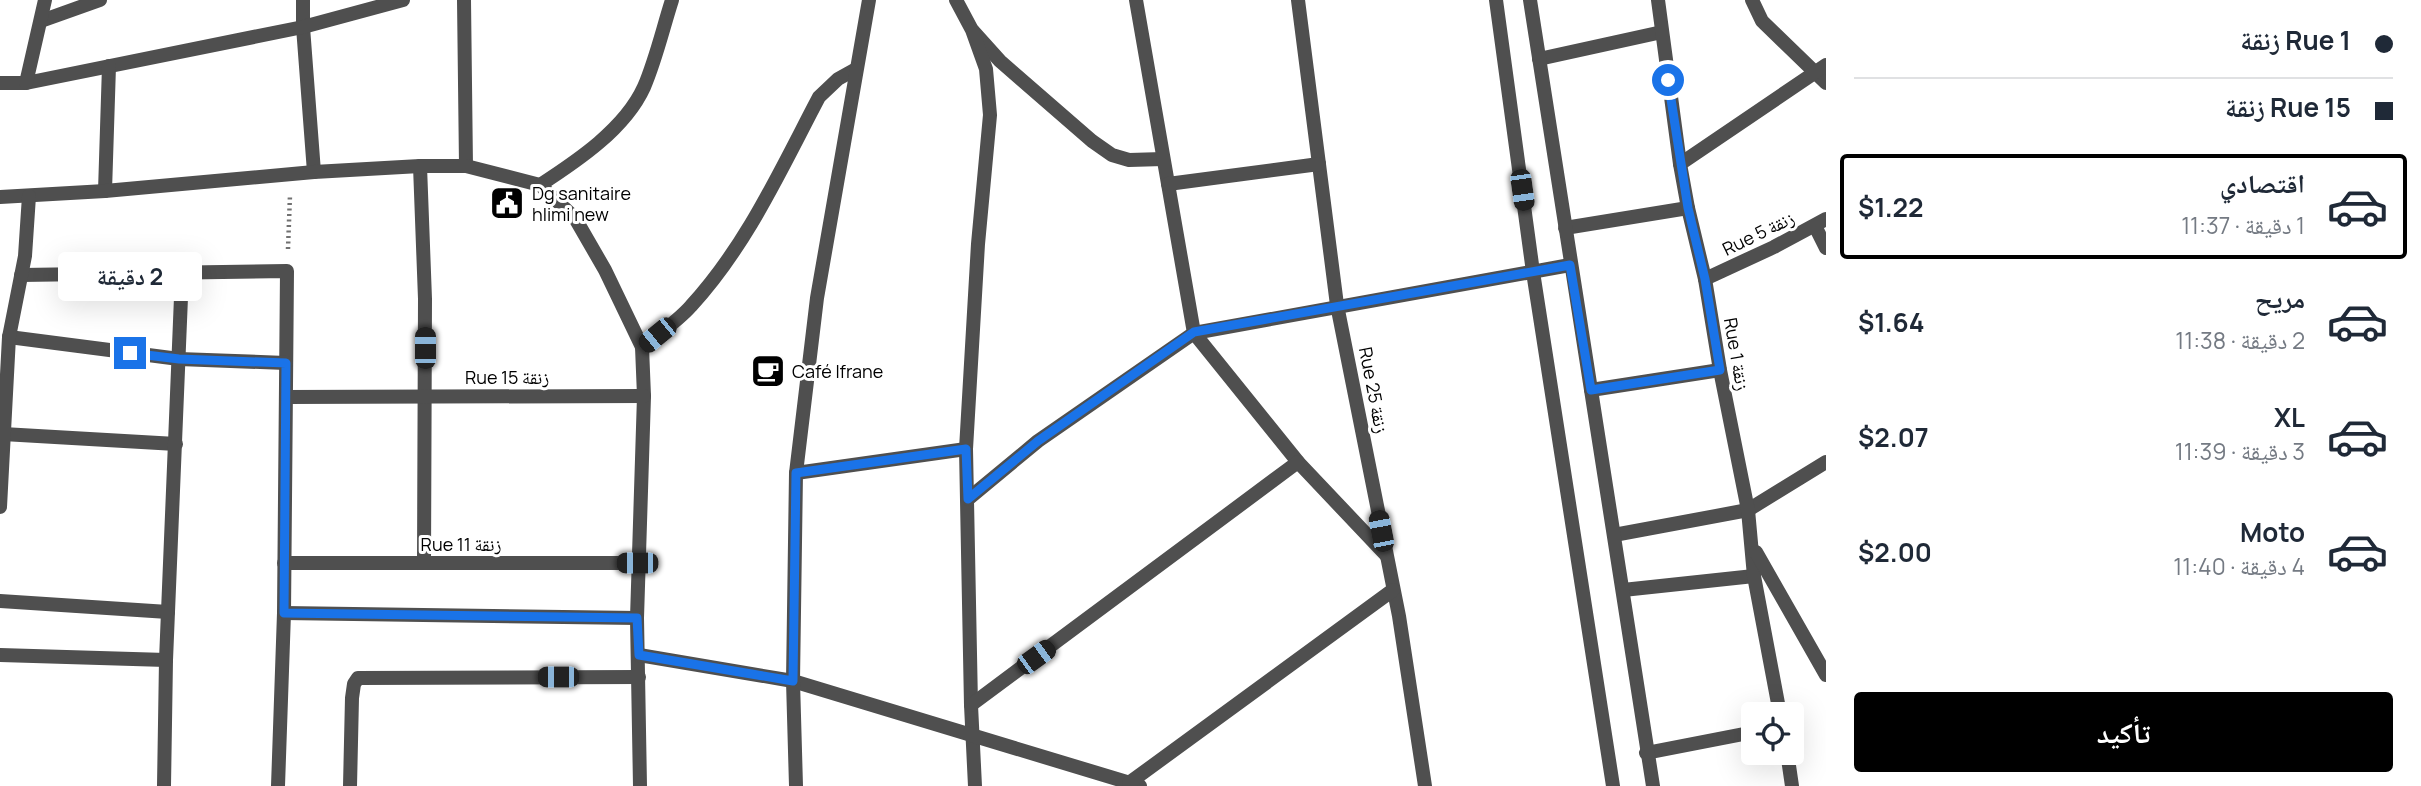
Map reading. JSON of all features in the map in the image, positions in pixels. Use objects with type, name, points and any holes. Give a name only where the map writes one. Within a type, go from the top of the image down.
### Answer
[{"type":"street","points":[[26,83],[45,0]]},
{"type":"street","points":[[41,21],[100,0]]},
{"type":"street","points":[[303,0],[314,172]]},
{"type":"street","points":[[0,83],[26,83],[303,27],[403,0]]},
{"type":"street","points":[[464,0],[466,166]]},
{"type":"street","points":[[540,185],[578,161],[616,127],[643,88],[672,0]]},
{"type":"street","points":[[796,786],[793,681],[796,473],[817,298],[869,0]]},
{"type":"street","points":[[956,0],[972,30],[986,69],[990,115],[978,244],[966,449],[975,786]]},
{"type":"street","points":[[1136,0],[1194,332],[1298,462],[1386,556]]},
{"type":"street","name":"Rue 25 زنقة","points":[[1298,0],[1337,305],[1393,590],[1425,786]]},
{"type":"street","points":[[1496,0],[1533,272],[1613,786]]},
{"type":"street","points":[[1530,0],[1653,786]]},
{"type":"street","name":"Rue 1 زنقة","points":[[1658,0],[1680,164],[1705,279],[1748,510],[1754,576],[1778,702]]},
{"type":"street","points":[[1680,164],[1823,73],[1762,21],[1752,0]]},
{"type":"street","points":[[972,30],[1000,61],[1092,141],[1112,155],[1129,160],[1163,159]]},
{"type":"street","points":[[1539,59],[1662,32]]},
{"type":"street","points":[[105,191],[109,66]]},
{"type":"street","points":[[642,347],[689,309],[721,271],[744,237],[820,97],[838,79],[856,69]]},
{"type":"street","points":[[1168,184],[1319,164]]},
{"type":"street","points":[[420,166],[425,299],[424,563]]},
{"type":"street","points":[[0,197],[420,166],[466,166],[540,185],[575,218],[605,270],[642,347],[644,396],[637,563],[640,786]]},
{"type":"street","points":[[0,507],[9,337],[6,314],[21,275],[25,256],[29,196]]},
{"type":"street","points":[[1565,228],[1688,208]]},
{"type":"street","points":[[1821,222],[1826,248]]},
{"type":"street","name":"Rue 5 زنقة","points":[[1705,279],[1821,222]]},
{"type":"street","points":[[968,499],[1038,441],[1194,332],[1570,265]]},
{"type":"street","points":[[21,275],[287,271],[284,613],[278,786]]},
{"type":"street","points":[[164,786],[166,660],[182,274]]},
{"type":"street","points":[[9,337],[179,359],[286,363]]},
{"type":"street","points":[[1591,390],[1720,370]]},
{"type":"street","name":"Rue 15 زنقة","points":[[286,397],[644,396]]},
{"type":"street","points":[[4,434],[176,444]]},
{"type":"street","points":[[796,473],[966,449]]},
{"type":"street","points":[[971,705],[1298,462]]},
{"type":"street","points":[[1614,535],[1748,510],[1826,462]]},
{"type":"street","points":[[1753,548],[1826,675]]},
{"type":"street","name":"Rue 11 زنقة","points":[[284,563],[637,563]]},
{"type":"street","points":[[1623,590],[1754,576]]},
{"type":"street","points":[[639,655],[793,681],[1134,784],[1393,590]]},
{"type":"street","points":[[0,601],[168,612]]},
{"type":"street","points":[[284,613],[637,618]]},
{"type":"street","points":[[0,655],[166,660]]},
{"type":"street","points":[[350,786],[352,698],[354,684],[358,678],[639,677]]},
{"type":"street","points":[[1647,754],[1741,735]]},
{"type":"street","points":[[1789,765],[1792,786]]},
{"type":"path","points":[[287,271],[291,174]]},
{"type":"place","name":"Dg sanitaire hlimi new","points":[[507,203]]},
{"type":"place","name":"Café Ifrane","points":[[768,371]]},
{"type":"route","points":[[130,353],[179,359],[286,363],[284,613],[637,618],[639,655],[793,681],[796,473],[966,449],[968,499],[1038,441],[1194,332],[1570,265],[1591,390],[1720,370],[1705,279],[1688,208],[1668,80]]}]
